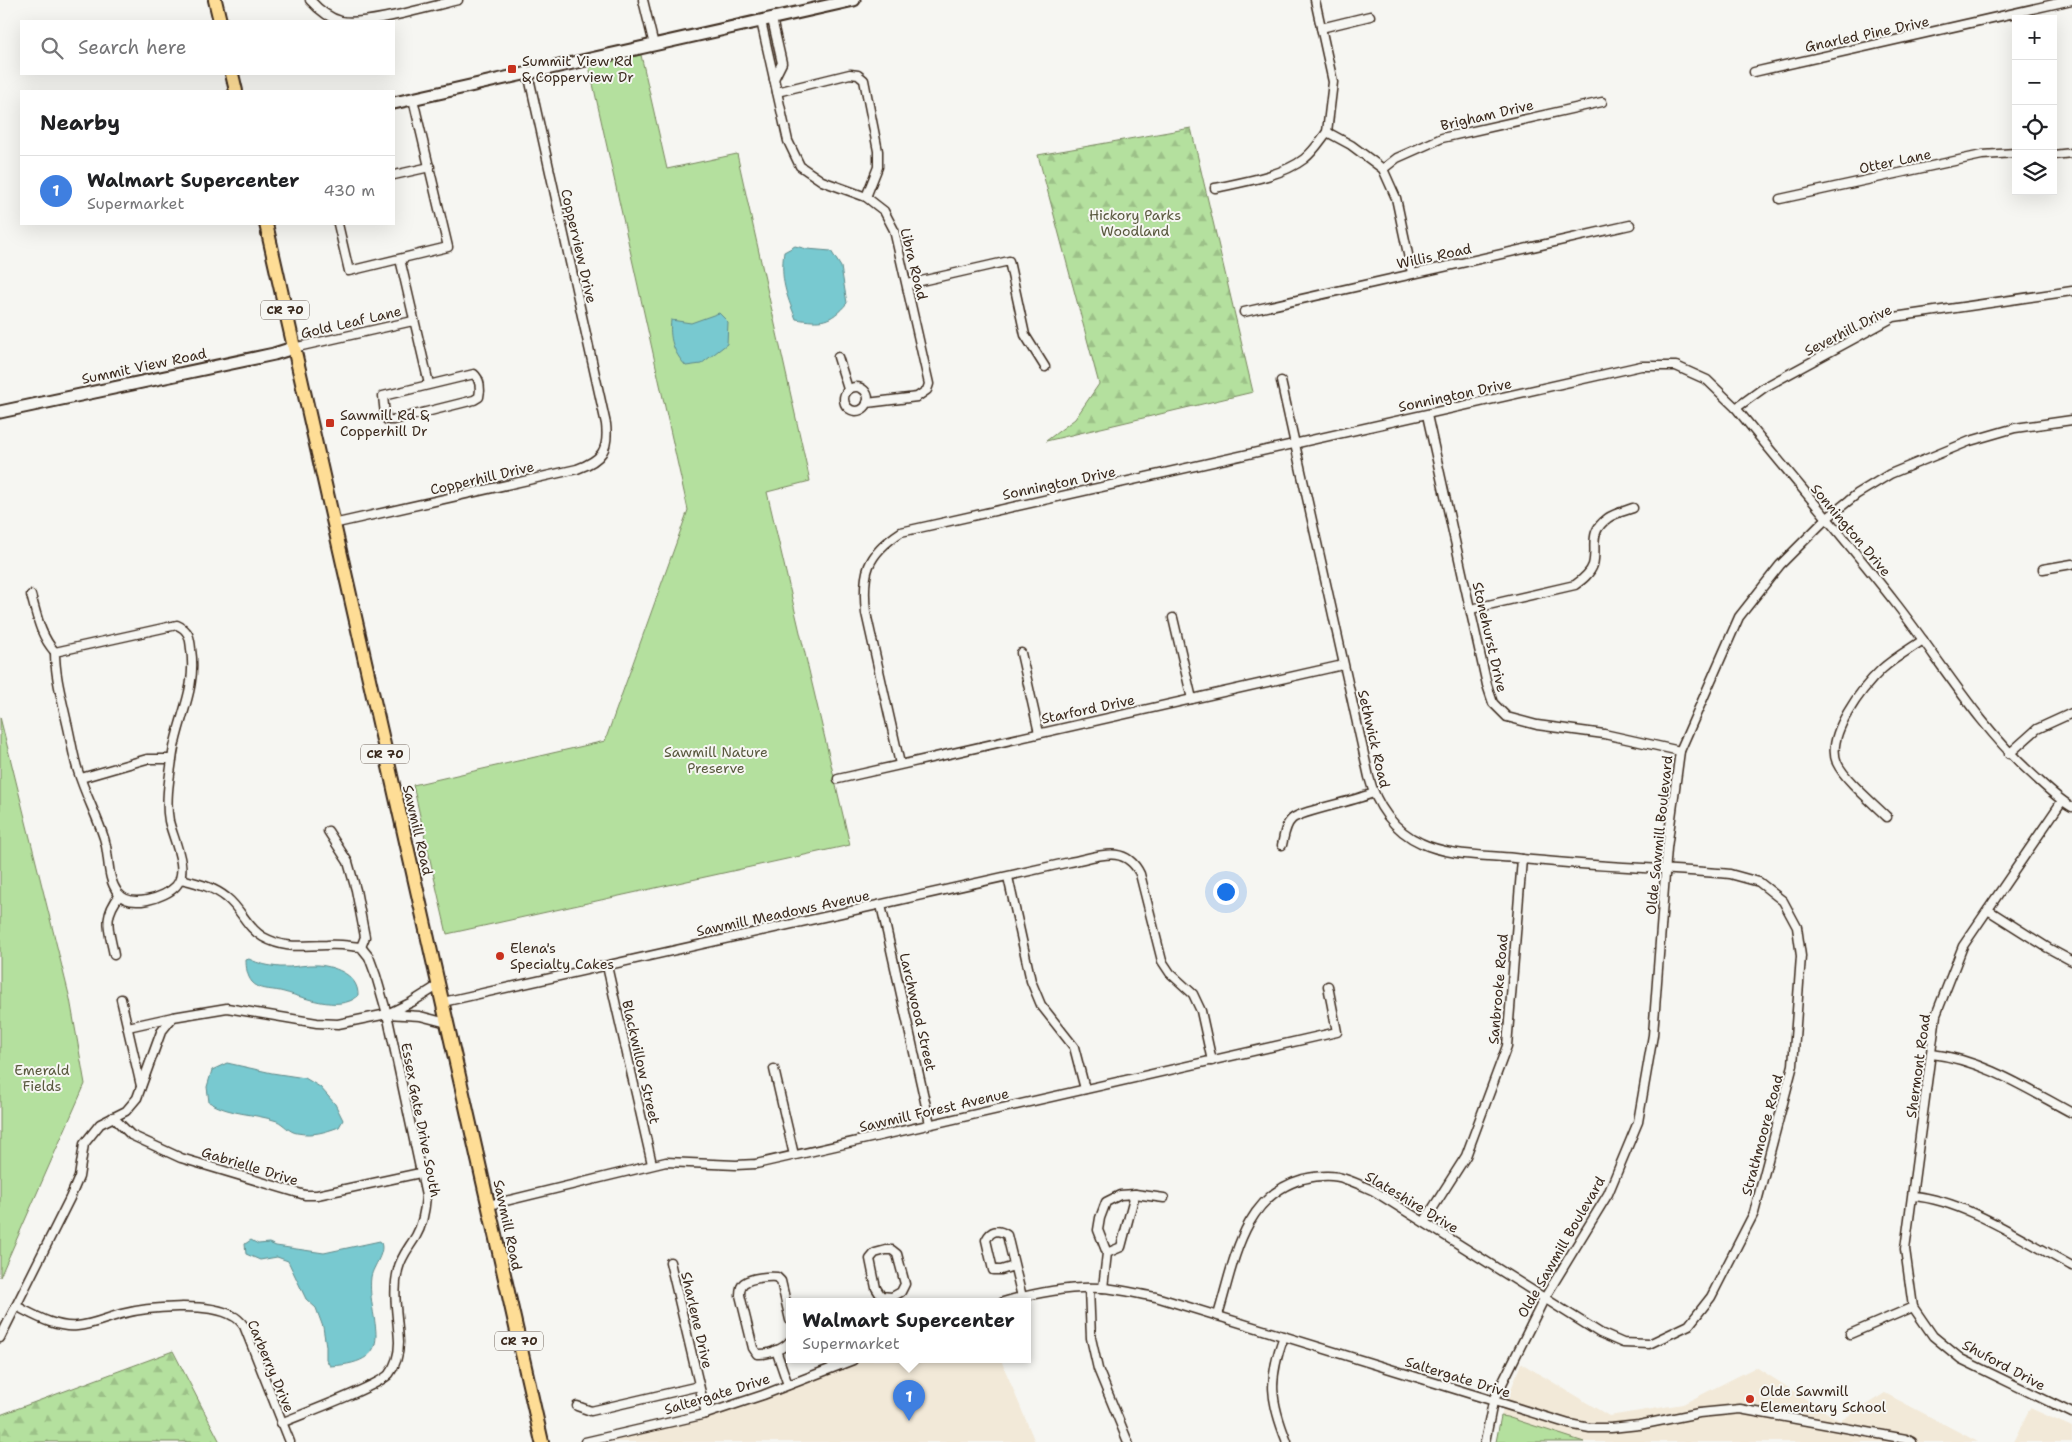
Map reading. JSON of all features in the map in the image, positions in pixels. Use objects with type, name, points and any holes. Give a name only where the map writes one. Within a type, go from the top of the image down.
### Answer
[{"type":"main road","points":[[215,0],[220,20]]},
{"type":"main road","points":[[232,75],[236,90]]},
{"type":"main road","name":"Sawmill Road","points":[[266,225],[542,1442]]},
{"type":"street","points":[[310,0],[322,12],[340,20]]},
{"type":"street","points":[[368,20],[458,0]]},
{"type":"street","points":[[643,0],[654,45]]},
{"type":"street","points":[[395,103],[854,0]]},
{"type":"street","points":[[1215,188],[1268,176],[1302,160],[1327,132],[1333,82],[1315,0]]},
{"type":"street","name":"Gnarled Pine Drive","points":[[1754,72],[2072,0]]},
{"type":"street","points":[[1321,28],[1370,16]]},
{"type":"street","name":"Libra Road","points":[[766,20],[782,63],[774,79],[788,142],[800,166],[822,181],[866,197],[884,211],[894,230],[908,284],[928,378],[927,390],[917,396],[867,403]]},
{"type":"street","name":"Copperview Drive","points":[[528,73],[606,424]]},
{"type":"street","points":[[777,92],[850,74],[858,75],[864,80],[878,151],[878,167],[866,197]]},
{"type":"street","points":[[338,225],[349,271],[448,247],[413,99]]},
{"type":"street","name":"Brigham Drive","points":[[1383,169],[1397,158],[1442,138],[1602,102]]},
{"type":"street","points":[[1327,132],[1351,145],[1383,169],[1396,198],[1412,273]]},
{"type":"street","name":"Otter Lane","points":[[1780,199],[1982,155],[2012,153]]},
{"type":"street","points":[[2057,155],[2072,153]]},
{"type":"street","points":[[395,175],[430,167]]},
{"type":"street","name":"Willis Road","points":[[1244,312],[1630,225]]},
{"type":"street","name":"Gold Leaf Lane","points":[[400,259],[429,384]]},
{"type":"street","points":[[908,284],[1009,261],[1025,336],[1045,367]]},
{"type":"street","name":"Severhill Drive","points":[[1736,408],[1766,388],[1894,317],[2072,291]]},
{"type":"street","name":"Gold Leaf Lane","points":[[293,348],[413,321]]},
{"type":"street","name":"Summit View Road","points":[[0,412],[274,354],[293,348]]},
{"type":"street","points":[[838,357],[848,389]]},
{"type":"street","name":"Sonnington Drive","points":[[900,764],[866,613],[864,594],[865,574],[871,561],[889,539],[901,532],[920,526],[1641,366],[1676,366],[1707,380],[1736,408],[1923,640],[1963,698],[2009,754],[2062,801],[2072,807]]},
{"type":"street","points":[[474,374],[478,377],[481,390],[480,396],[474,400],[387,420],[384,415],[383,396],[429,384],[474,374]]},
{"type":"street","name":"Sethwick Road","points":[[1281,381],[1373,793],[1388,818],[1403,832],[1421,843],[1445,850],[1522,859],[1666,869]]},
{"type":"street","points":[[856,387],[863,389],[868,395],[867,403],[865,407],[858,411],[847,408],[844,396],[848,389],[856,387]]},
{"type":"street","name":"Stonehurst Drive","points":[[1427,415],[1487,685],[1493,703],[1507,717],[1537,725],[1604,734],[1680,751]]},
{"type":"street","name":"Olde Sawmill Boulevard","points":[[1485,1442],[1493,1402],[1544,1299],[1608,1194],[1638,1122],[1653,1035],[1667,848],[1680,751],[1739,617],[1780,565],[1826,519],[1857,494],[1890,474],[1970,440],[2015,428],[2072,420]]},
{"type":"street","name":"Copperhill Drive","points":[[333,524],[592,464],[602,453],[608,439],[606,424]]},
{"type":"street","points":[[1471,609],[1575,585],[1586,577],[1593,565],[1594,537],[1599,525],[1609,517],[1633,508]]},
{"type":"street","points":[[2043,569],[2072,564]]},
{"type":"street","points":[[31,594],[39,627],[45,641],[55,652],[55,662],[63,704],[81,778],[105,839],[110,876],[123,898],[142,901],[165,894],[176,887],[181,879],[183,867],[169,820],[168,805],[176,738],[192,683],[193,662],[189,634],[182,627],[162,627],[55,652]]},
{"type":"street","points":[[1173,618],[1192,699]]},
{"type":"street","points":[[1886,817],[1845,773],[1837,762],[1834,749],[1837,736],[1858,696],[1883,669],[1923,640]]},
{"type":"street","points":[[1021,652],[1039,733]]},
{"type":"street","name":"Starford Drive","points":[[838,778],[1344,665]]},
{"type":"street","points":[[2009,754],[2038,729],[2072,713]]},
{"type":"street","points":[[81,778],[148,759],[172,760]]},
{"type":"street","points":[[1282,845],[1291,819],[1300,814],[1348,803],[1373,793]]},
{"type":"street","name":"Shermont Road","points":[[1913,1306],[1905,1249],[1936,1015],[1963,946],[2062,801]]},
{"type":"street","points":[[181,879],[206,886],[227,897],[251,927],[261,936],[272,941],[295,947],[329,944],[361,947],[365,937],[356,890],[348,862],[328,831]]},
{"type":"street","name":"Sawmill Meadows Avenue","points":[[443,1002],[1109,854],[1119,854],[1128,858],[1136,865],[1140,874],[1162,961],[1170,973],[1193,994],[1201,1011],[1212,1061]]},
{"type":"street","name":"Sanbrooke Road","points":[[1424,1222],[1466,1156],[1507,1046],[1522,859]]},
{"type":"street","name":"Strathmoore Road","points":[[1544,1299],[1623,1343],[1649,1344],[1689,1325],[1711,1297],[1754,1214],[1793,1066],[1801,956],[1797,927],[1783,902],[1759,882],[1730,874],[1666,869]]},
{"type":"street","points":[[1008,877],[1031,981],[1041,1005],[1074,1048],[1085,1089]]},
{"type":"street","points":[[114,955],[108,924],[110,907],[120,895]]},
{"type":"street","name":"Larchwood Street","points":[[881,905],[930,1124]]},
{"type":"street","points":[[1988,910],[2072,961]]},
{"type":"street","name":"Essex Gate Drive South","points":[[282,1423],[388,1376],[396,1362],[399,1344],[394,1293],[401,1260],[417,1236],[425,1213],[426,1196],[387,1014],[369,957],[361,947]]},
{"type":"street","name":"Blackwillow Street","points":[[607,966],[652,1164]]},
{"type":"street","points":[[128,1027],[227,1008],[338,1024],[387,1014],[412,1002],[439,985]]},
{"type":"street","name":"Sawmill Forest Avenue","points":[[489,1205],[652,1164],[666,1162],[756,1164],[1337,1032],[1328,986]]},
{"type":"street","points":[[122,999],[141,1086]]},
{"type":"street","points":[[387,1014],[420,1016],[447,1023]]},
{"type":"street","points":[[0,1338],[70,1198],[79,1177],[84,1144],[100,1124],[126,1110],[137,1098],[161,1032],[173,1018]]},
{"type":"street","points":[[1932,1054],[1945,1055],[1983,1066],[2072,1113]]},
{"type":"street","points":[[774,1069],[794,1155]]},
{"type":"street","name":"Gabrielle Drive","points":[[113,1117],[131,1135],[181,1158],[305,1195],[420,1173]]},
{"type":"street","name":"Slateshire Drive","points":[[1218,1315],[1243,1234],[1257,1209],[1278,1189],[1310,1178],[1344,1178],[1374,1191],[1544,1299]]},
{"type":"street","points":[[1107,1253],[1121,1248],[1135,1194]]},
{"type":"street","points":[[1103,1288],[1107,1253],[1098,1230],[1106,1202],[1120,1195],[1135,1194],[1164,1198]]},
{"type":"street","points":[[1913,1196],[1925,1197],[1968,1211],[2072,1266]]},
{"type":"street","points":[[1014,1266],[993,1270],[986,1240],[989,1234],[995,1231],[1002,1231],[1007,1235],[1022,1297]]},
{"type":"street","points":[[888,1298],[882,1296],[876,1288],[870,1259],[875,1253],[886,1250],[892,1250],[898,1254],[905,1284],[895,1298]]},
{"type":"street","name":"Sharlene Drive","points":[[670,1262],[706,1414]]},
{"type":"street","points":[[786,1303],[781,1281],[778,1277],[769,1276],[744,1283],[740,1288],[753,1348],[758,1354],[763,1354],[786,1345]]},
{"type":"street","points":[[1089,1288],[1091,1338],[1098,1369],[1128,1442]]},
{"type":"street","name":"Saltergate Drive","points":[[1018,1298],[1061,1290],[1089,1288],[1103,1288],[1156,1297],[1493,1402],[1569,1424],[1590,1428],[1639,1425],[1699,1413],[1740,1409],[1906,1439],[1912,1442]]},
{"type":"street","name":"Carberry Drive","points":[[16,1306],[50,1322],[64,1326],[77,1326],[143,1310],[171,1307],[224,1312],[234,1316],[244,1326],[290,1442]]},
{"type":"street","points":[[1850,1334],[1913,1306]]},
{"type":"street","name":"Shuford Drive","points":[[1913,1306],[1933,1336],[1961,1359],[2072,1413]]},
{"type":"street","points":[[1284,1336],[1274,1368],[1272,1385],[1278,1420],[1287,1442]]},
{"type":"street","points":[[776,1350],[788,1385]]},
{"type":"street","name":"Saltergate Drive","points":[[585,1442],[706,1414],[846,1363]]},
{"type":"street","points":[[578,1406],[591,1411],[699,1386]]},
{"type":"shaded area","points":[[845,1363],[1002,1363],[1035,1442],[585,1442],[706,1414]]},
{"type":"shaded area","name":"Olde Sawmill Elementary School","points":[[1521,1363],[1609,1416],[1683,1404],[1756,1367],[1840,1421],[1885,1393],[1978,1442],[1584,1442],[1501,1416]]},
{"type":"shaded area","points":[[2030,1408],[2072,1427],[2072,1442],[2013,1442]]},
{"type":"green space","name":"Sawmill Nature Preserve","points":[[641,55],[667,169],[737,154],[810,481],[767,492],[850,845],[447,934],[413,785],[605,741],[688,510],[589,66]]},
{"type":"green space","name":"Hickory Parks Woodland","points":[[1191,128],[1253,392],[1046,441],[1075,419],[1099,384],[1038,155]]},
{"type":"green space","name":"Emerald Fields","points":[[0,717],[70,999],[85,1084],[0,1277]]},
{"type":"green space","points":[[173,1351],[220,1442],[0,1442],[0,1415]]},
{"type":"green space","points":[[1501,1416],[1507,1417],[1584,1442],[1496,1442]]},
{"type":"water","points":[[795,246],[831,251],[841,267],[847,303],[830,318],[819,321],[796,319],[783,278],[784,252]]},
{"type":"water","points":[[719,313],[728,322],[727,344],[701,364],[686,366],[673,344],[671,320],[691,323]]},
{"type":"water","points":[[249,959],[276,967],[314,965],[340,970],[355,983],[358,996],[350,1001],[331,1003],[261,988],[255,985],[249,977],[246,960]]},
{"type":"water","points":[[227,1063],[305,1078],[320,1087],[335,1104],[343,1120],[339,1127],[334,1129],[319,1133],[303,1134],[291,1131],[277,1121],[233,1112],[217,1106],[209,1102],[207,1087],[212,1070]]},
{"type":"water","points":[[251,1240],[258,1244],[269,1243],[276,1246],[324,1253],[380,1241],[382,1245],[381,1254],[371,1277],[376,1336],[374,1348],[366,1357],[353,1363],[330,1366],[326,1359],[323,1327],[316,1308],[306,1299],[288,1261],[277,1257],[260,1260],[246,1254],[245,1244]]},
{"type":"place","name":"Summit View Rd & Copperview Dr","points":[[512,69]]},
{"type":"place","name":"Sawmill Rd & Copperhill Dr","points":[[330,423]]},
{"type":"place","name":"Elena's Specialty Cakes","points":[[500,956]]},
{"type":"place","name":"Olde Sawmill Elementary School","points":[[1750,1399]]},
{"type":"place","name":"Walmart Supercenter","points":[[909,1421]]}]
